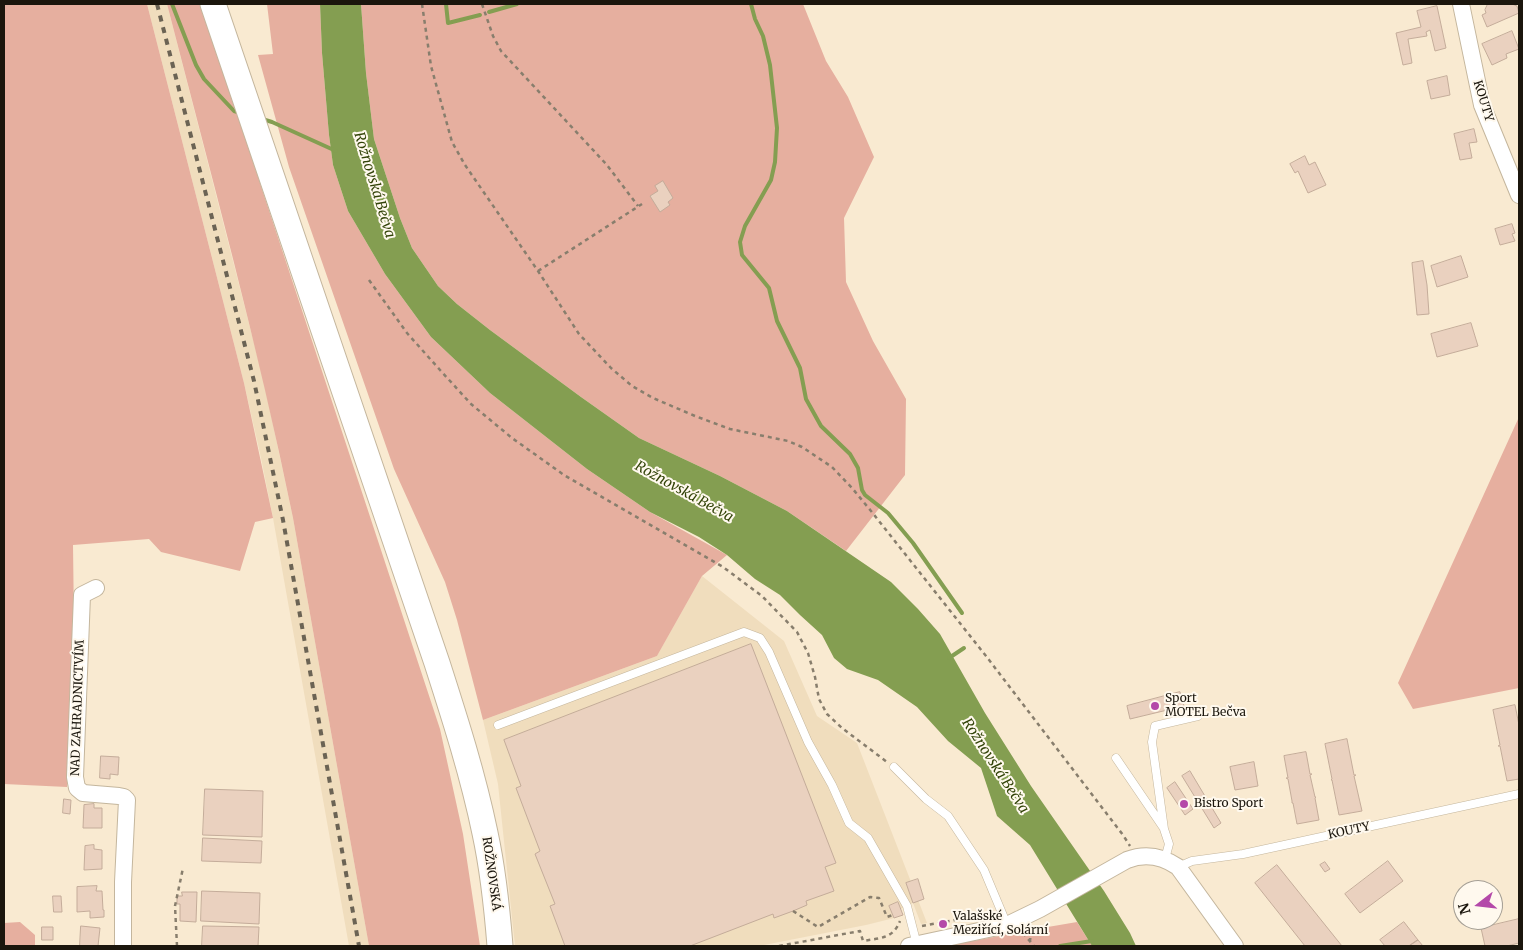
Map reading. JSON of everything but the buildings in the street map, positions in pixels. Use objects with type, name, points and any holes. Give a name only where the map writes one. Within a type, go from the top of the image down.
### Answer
[{"type":"main road","name":"ROŽNOVSKÁ","points":[[213,4],[461,738],[485,832],[494,884],[500,946]]},
{"type":"street","name":"KOUTY","points":[[1461,4],[1482,105],[1519,195]]},
{"type":"street","name":"NAD ZAHRADNICTVÍM","points":[[96,588],[82,595],[74,777],[76,788],[83,793],[119,796],[128,800],[123,882],[123,946]]},
{"type":"street","name":"KOUTY","points":[[913,946],[1007,925],[1040,909],[1108,869],[1133,858],[1148,856],[1172,863]]},
{"type":"street","points":[[1172,863],[1235,946]]},
{"type":"lane","points":[[498,725],[744,632],[760,638],[769,652],[808,742],[832,785],[849,823],[868,838],[906,906],[913,946]]},
{"type":"lane","points":[[1172,863],[1164,829],[1152,742],[1155,726],[1198,716]]},
{"type":"lane","points":[[1116,758],[1164,829]]},
{"type":"lane","points":[[894,767],[926,799],[948,816],[984,870],[1007,925]]},
{"type":"lane","name":"KOUTY","points":[[1172,863],[1243,854],[1519,794]]},
{"type":"path","points":[[422,4],[431,66],[452,142],[464,165],[538,271],[579,334],[611,368],[632,386],[653,398],[715,424],[750,434],[788,441],[802,447],[832,467],[871,510],[997,671],[1123,836],[1129,845],[1133,858]]},
{"type":"path","points":[[482,4],[493,36],[501,50],[607,165],[638,206]]},
{"type":"path","points":[[538,271],[642,204]]},
{"type":"path","points":[[369,280],[407,333],[471,404],[512,438],[564,475],[722,568],[762,596],[797,632],[808,653],[819,699],[826,714],[894,767]]},
{"type":"path","points":[[177,946],[175,906],[183,868]]},
{"type":"path","points":[[793,911],[818,927],[870,897],[879,898],[888,917],[893,915]]},
{"type":"path","points":[[779,946],[860,931],[863,941],[886,937],[896,930],[900,921],[899,917]]},
{"type":"shaded area","points":[[4,4],[147,4],[244,383],[273,518],[255,522],[240,571],[161,552],[149,539],[73,545],[73,697],[67,787],[4,784]]},
{"type":"shaded area","points":[[147,4],[167,4],[263,378],[293,518],[369,946],[349,946],[261,458],[244,383]]},
{"type":"shaded area","points":[[167,4],[206,4],[232,98],[440,729],[463,834],[480,946],[369,946],[293,518],[265,389]]},
{"type":"shaded area","points":[[267,4],[320,4],[322,53],[333,165],[348,211],[385,274],[431,337],[490,393],[587,469],[650,512],[727,555],[702,576],[657,656],[483,720],[445,582],[394,469],[289,167],[258,55],[273,54]]},
{"type":"shaded area","points":[[361,4],[803,4],[826,61],[848,97],[874,157],[844,218],[846,282],[873,341],[906,399],[905,475],[846,551],[787,511],[720,476],[639,438],[490,330],[438,286],[412,248],[374,139],[366,73]]},
{"type":"shaded area","points":[[1519,417],[1519,688],[1413,709],[1398,683]]},
{"type":"shaded area","points":[[702,576],[784,641],[817,716],[857,743],[927,923],[921,924],[913,903],[901,909],[898,902],[889,906],[894,918],[759,946],[515,946],[498,784],[483,720],[657,656]]},
{"type":"shaded area","points":[[20,922],[35,935],[35,946],[4,946],[4,923]]},
{"type":"shaded area","points":[[1077,922],[1092,946],[943,946],[1043,928]]},
{"type":"water","name":"Rožnovská Bečva","points":[[320,4],[361,4],[366,73],[374,139],[412,248],[438,286],[490,330],[639,438],[720,476],[787,511],[891,582],[940,634],[985,713],[1031,786],[1104,891],[1136,946],[1092,946],[1030,845],[997,816],[981,768],[948,741],[917,707],[878,680],[847,669],[834,658],[822,635],[780,595],[755,579],[727,555],[699,537],[650,512],[587,469],[490,393],[431,337],[385,274],[348,211],[333,165],[322,53]]},
{"type":"waterway","points":[[172,4],[196,65],[204,79],[234,111],[241,113]]},
{"type":"waterway","points":[[446,4],[448,23],[480,15]]},
{"type":"waterway","points":[[489,12],[517,4]]},
{"type":"waterway","points":[[751,4],[755,19],[763,36],[770,65],[777,128],[775,162],[771,180],[745,226],[740,242],[742,255],[769,288],[777,321],[800,368],[806,399],[821,426],[850,454],[858,468],[862,490],[865,495],[888,513],[913,543],[962,613]]},
{"type":"waterway","points":[[262,119],[336,151]]},
{"type":"waterway","points":[[949,658],[964,648]]},
{"type":"waterway","points":[[1060,946],[1092,941]]},
{"type":"railway","points":[[157,4],[254,381],[283,520],[359,946]]},
{"type":"place","name":"Sport MOTEL Bečva","points":[[1155,706]]},
{"type":"place","name":"Bistro Sport","points":[[1184,804]]},
{"type":"place","name":"Valašské Meziřící, Solární","points":[[943,924]]}]
